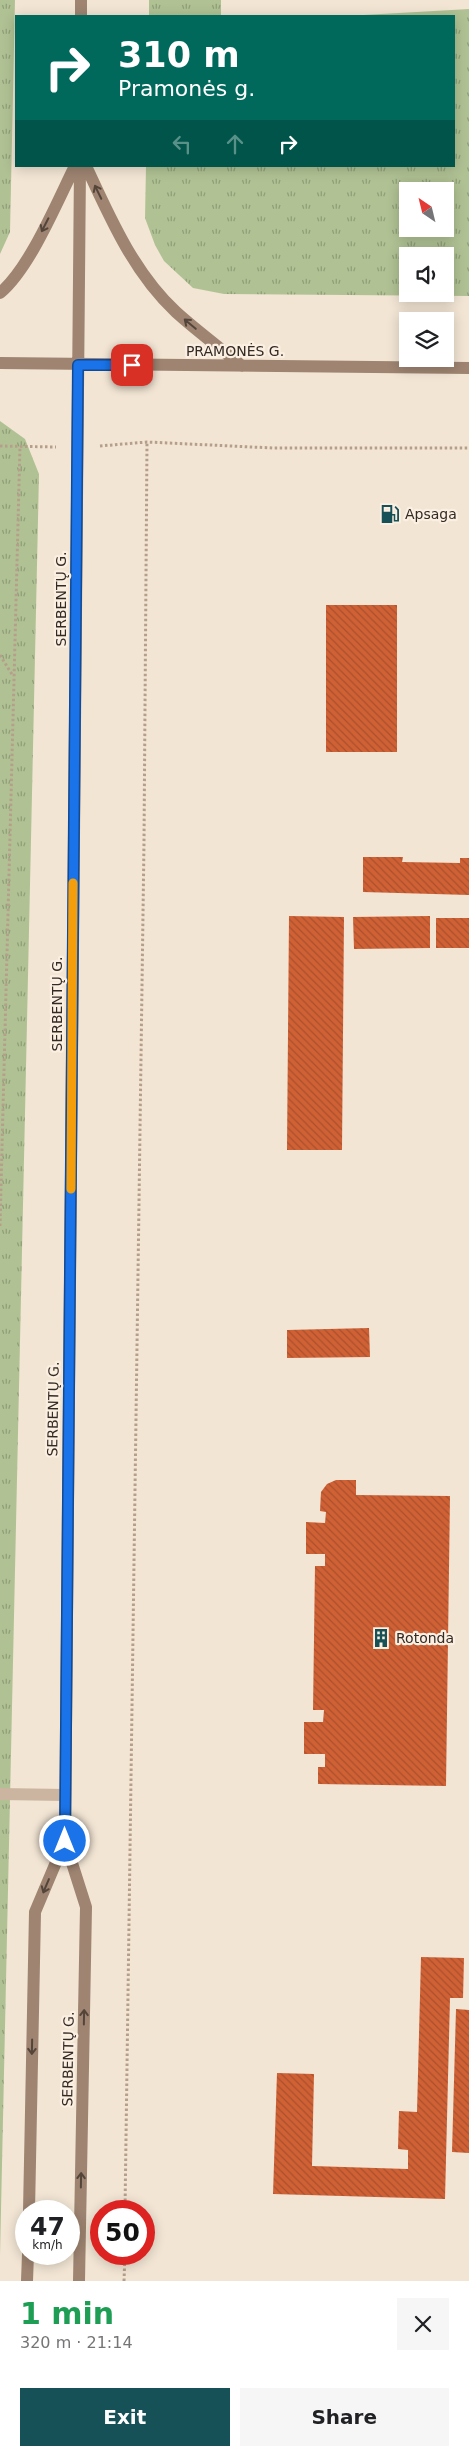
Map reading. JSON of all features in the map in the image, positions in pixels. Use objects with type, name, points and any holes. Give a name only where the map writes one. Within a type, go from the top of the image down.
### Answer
[{"type":"main road","points":[[81,0],[81,15]]},
{"type":"main road","points":[[0,292],[19,270],[36,242],[74,167]]},
{"type":"main road","name":"SERBENTŲ G.","points":[[79,2281],[86,1907],[65,1841],[65,1795],[80,167]]},
{"type":"main road","points":[[86,167],[122,242],[151,284],[175,311],[242,366]]},
{"type":"main road","name":"PRAMONĖS G.","points":[[0,363],[469,368]]},
{"type":"main road","name":"SERBENTŲ G.","points":[[29,2200],[36,1912],[65,1841]]},
{"type":"main road","points":[[27,2281],[28,2265]]},
{"type":"street","points":[[0,1794],[65,1795]]},
{"type":"path","points":[[126,2200],[144,832],[147,442]]},
{"type":"path","points":[[0,446],[77,447],[147,442],[273,448],[469,448]]},
{"type":"path","points":[[0,1226],[20,446]]},
{"type":"path","points":[[0,655],[14,678]]},
{"type":"path","points":[[124,2281],[125,2265]]},
{"type":"green space","points":[[0,0],[15,0],[10,232],[0,254]]},
{"type":"green space","points":[[149,0],[221,0],[221,15],[149,15]]},
{"type":"green space","points":[[469,9],[469,296],[454,296],[454,247],[399,247],[399,295],[224,294],[193,288],[164,261],[155,245],[145,218],[146,167],[455,167],[455,15],[364,15]]},
{"type":"green space","points":[[0,421],[25,439],[39,474],[0,2256]]},
{"type":"building","points":[[326,605],[397,605],[397,752],[326,752]]},
{"type":"building","points":[[363,857],[403,857],[402,862],[460,863],[460,858],[469,858],[469,895],[363,892]]},
{"type":"building","points":[[289,916],[344,917],[342,1150],[287,1150]]},
{"type":"building","points":[[430,916],[430,948],[354,949],[353,917]]},
{"type":"building","points":[[436,918],[469,918],[469,948],[436,948]]},
{"type":"building","points":[[369,1328],[370,1357],[287,1358],[287,1330]]},
{"type":"building","name":"Rotonda","points":[[336,1480],[356,1480],[356,1495],[450,1496],[446,1786],[318,1784],[318,1767],[325,1767],[325,1754],[304,1754],[304,1722],[323,1722],[324,1710],[313,1710],[315,1566],[325,1566],[325,1554],[306,1554],[306,1522],[325,1523],[326,1512],[320,1511],[321,1492],[327,1484]]},
{"type":"building","points":[[421,1957],[464,1958],[463,1998],[450,1998],[445,2199],[273,2194],[277,2073],[314,2074],[312,2166],[408,2169],[408,2150],[398,2149],[399,2111],[417,2112]]},
{"type":"building","points":[[456,2009],[469,2010],[469,2153],[452,2152]]},
{"type":"slow traffic","points":[[71,1189],[73,883]]},
{"type":"place","name":"Apsaga","points":[[390,514]]},
{"type":"place","name":"Rotonda","points":[[381,1638]]},
{"type":"route","points":[[65,1841],[78,365],[132,365]]}]
